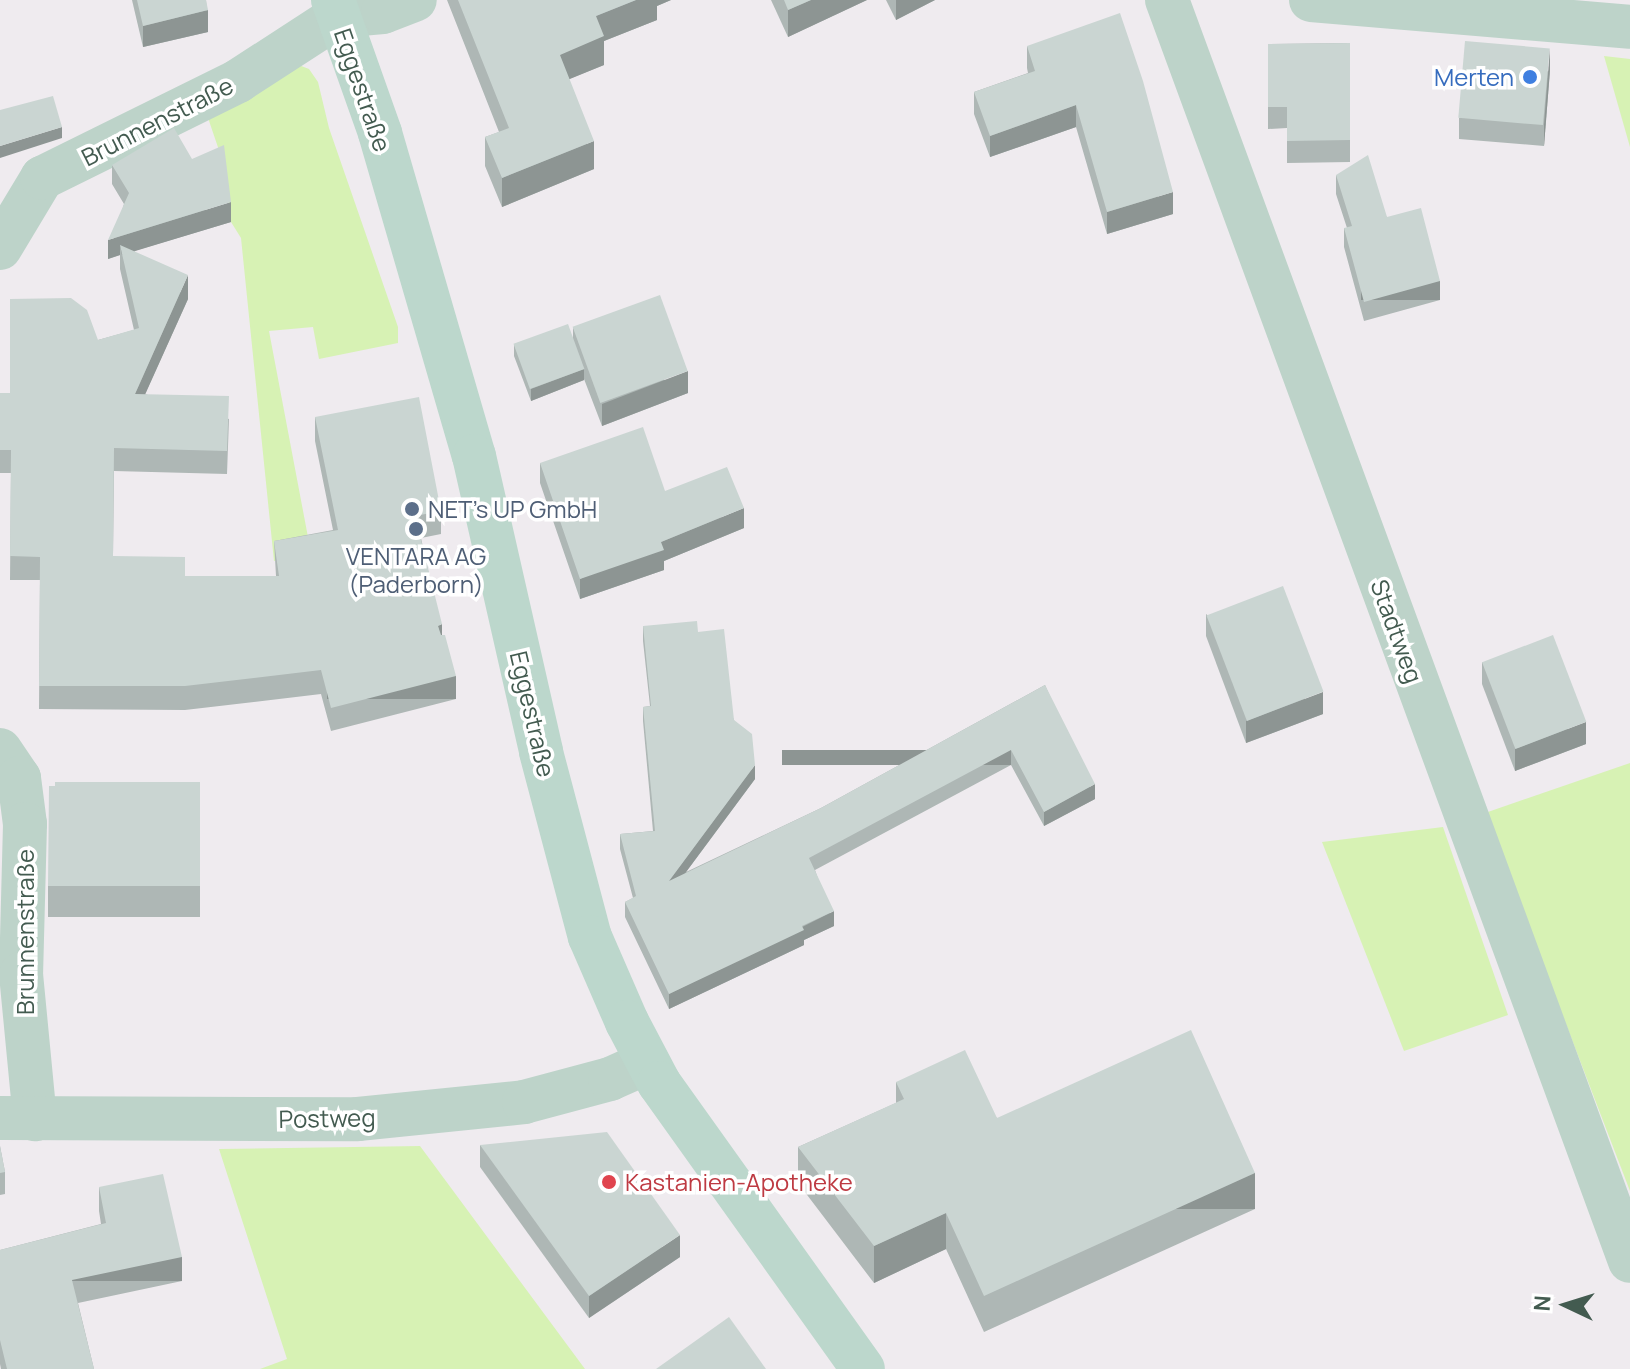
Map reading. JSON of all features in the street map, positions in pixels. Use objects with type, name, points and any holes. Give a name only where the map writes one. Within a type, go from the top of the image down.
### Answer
[{"type":"main road","name":"Eggestraße","points":[[336,8],[380,133],[474,456],[541,752],[590,937],[646,1063],[695,1137],[863,1369]]},
{"type":"street","points":[[336,8],[383,12],[415,0]]},
{"type":"street","name":"Stadtweg","points":[[1167,0],[1630,1261]]},
{"type":"street","points":[[1311,0],[1630,27]]},
{"type":"street","name":"Brunnenstraße","points":[[0,248],[42,178],[238,81],[336,8]]},
{"type":"street","name":"Brunnenstraße","points":[[0,750],[19,778],[25,824],[17,1119]]},
{"type":"street","name":"Postweg","points":[[17,1119],[373,1118],[524,1102],[610,1079],[646,1063]]},
{"type":"green space","points":[[1604,56],[1630,59],[1630,147]]},
{"type":"green space","points":[[296,64],[309,69],[318,82],[329,128],[398,327],[398,343],[319,359],[313,327],[269,331],[311,553],[274,561],[241,238],[231,222],[224,165],[206,112]]},
{"type":"green space","points":[[1630,763],[1630,1191],[1485,813]]},
{"type":"green space","points":[[1443,827],[1508,1015],[1404,1051],[1322,842]]},
{"type":"green space","points":[[420,1146],[585,1369],[260,1369],[287,1359],[219,1149]]},
{"type":"building","points":[[137,0],[206,0],[208,10],[143,26]]},
{"type":"building","points":[[458,0],[636,0],[596,16],[604,36],[560,55],[594,141],[502,178],[485,137],[509,128]]},
{"type":"building","points":[[784,0],[811,0],[788,10]]},
{"type":"building","points":[[1120,13],[1143,81],[1173,192],[1107,212],[1076,105],[990,136],[974,92],[1035,71],[1027,46]]},
{"type":"building","points":[[1465,41],[1550,48],[1543,125],[1458,118]]},
{"type":"building","points":[[1350,43],[1350,140],[1287,141],[1287,107],[1268,107],[1268,44]]},
{"type":"building","points":[[53,96],[62,127],[0,146],[0,110]]},
{"type":"building","points":[[174,128],[192,159],[224,145],[231,202],[108,240],[129,193],[112,165]]},
{"type":"building","points":[[1368,155],[1387,217],[1421,208],[1440,281],[1364,302],[1344,228],[1352,226],[1336,175]]},
{"type":"building","points":[[120,245],[188,275],[135,394],[229,396],[227,451],[114,448],[113,556],[185,557],[185,576],[279,576],[274,541],[338,530],[315,417],[419,397],[441,511],[415,516],[442,624],[438,626],[441,635],[445,635],[456,676],[331,708],[321,670],[185,686],[39,686],[40,557],[10,556],[11,450],[0,450],[0,393],[10,393],[10,299],[71,298],[87,310],[98,340],[139,328]]},
{"type":"building","points":[[660,295],[688,371],[600,403],[573,327]]},
{"type":"building","points":[[568,324],[584,369],[530,389],[513,344]]},
{"type":"building","points":[[643,427],[665,491],[727,467],[744,508],[661,542],[664,550],[580,579],[540,463]]},
{"type":"building","points":[[1283,586],[1323,691],[1247,721],[1206,615]]},
{"type":"building","points":[[697,621],[698,632],[724,629],[734,720],[752,734],[755,765],[669,881],[821,808],[1045,685],[1095,784],[1044,812],[1011,750],[809,858],[834,911],[802,926],[804,930],[669,994],[625,902],[636,896],[620,834],[655,831],[643,707],[651,706],[643,626]]},
{"type":"building","points":[[1553,635],[1586,722],[1515,749],[1482,662]]},
{"type":"building","points":[[55,782],[200,782],[200,886],[48,886],[49,786],[55,786]]},
{"type":"building","points":[[1191,1030],[1255,1173],[984,1296],[946,1213],[874,1246],[798,1147],[904,1099],[896,1082],[965,1050],[997,1118]]},
{"type":"building","points":[[607,1132],[680,1235],[589,1296],[480,1145]]},
{"type":"building","points":[[0,1146],[5,1172],[0,1173]]},
{"type":"building","points":[[163,1174],[182,1257],[72,1280],[94,1369],[7,1369],[0,1340],[0,1250],[106,1223],[99,1187]]},
{"type":"building","points":[[729,1317],[766,1369],[656,1369]]},
{"type":"place","name":"Merten","points":[[1530,77]]},
{"type":"place","name":"NET's UP GmbH","points":[[412,509]]},
{"type":"place","name":"VENTARA AG (Paderborn)","points":[[416,529]]},
{"type":"place","name":"Kastanien-Apotheke","points":[[609,1182]]}]
